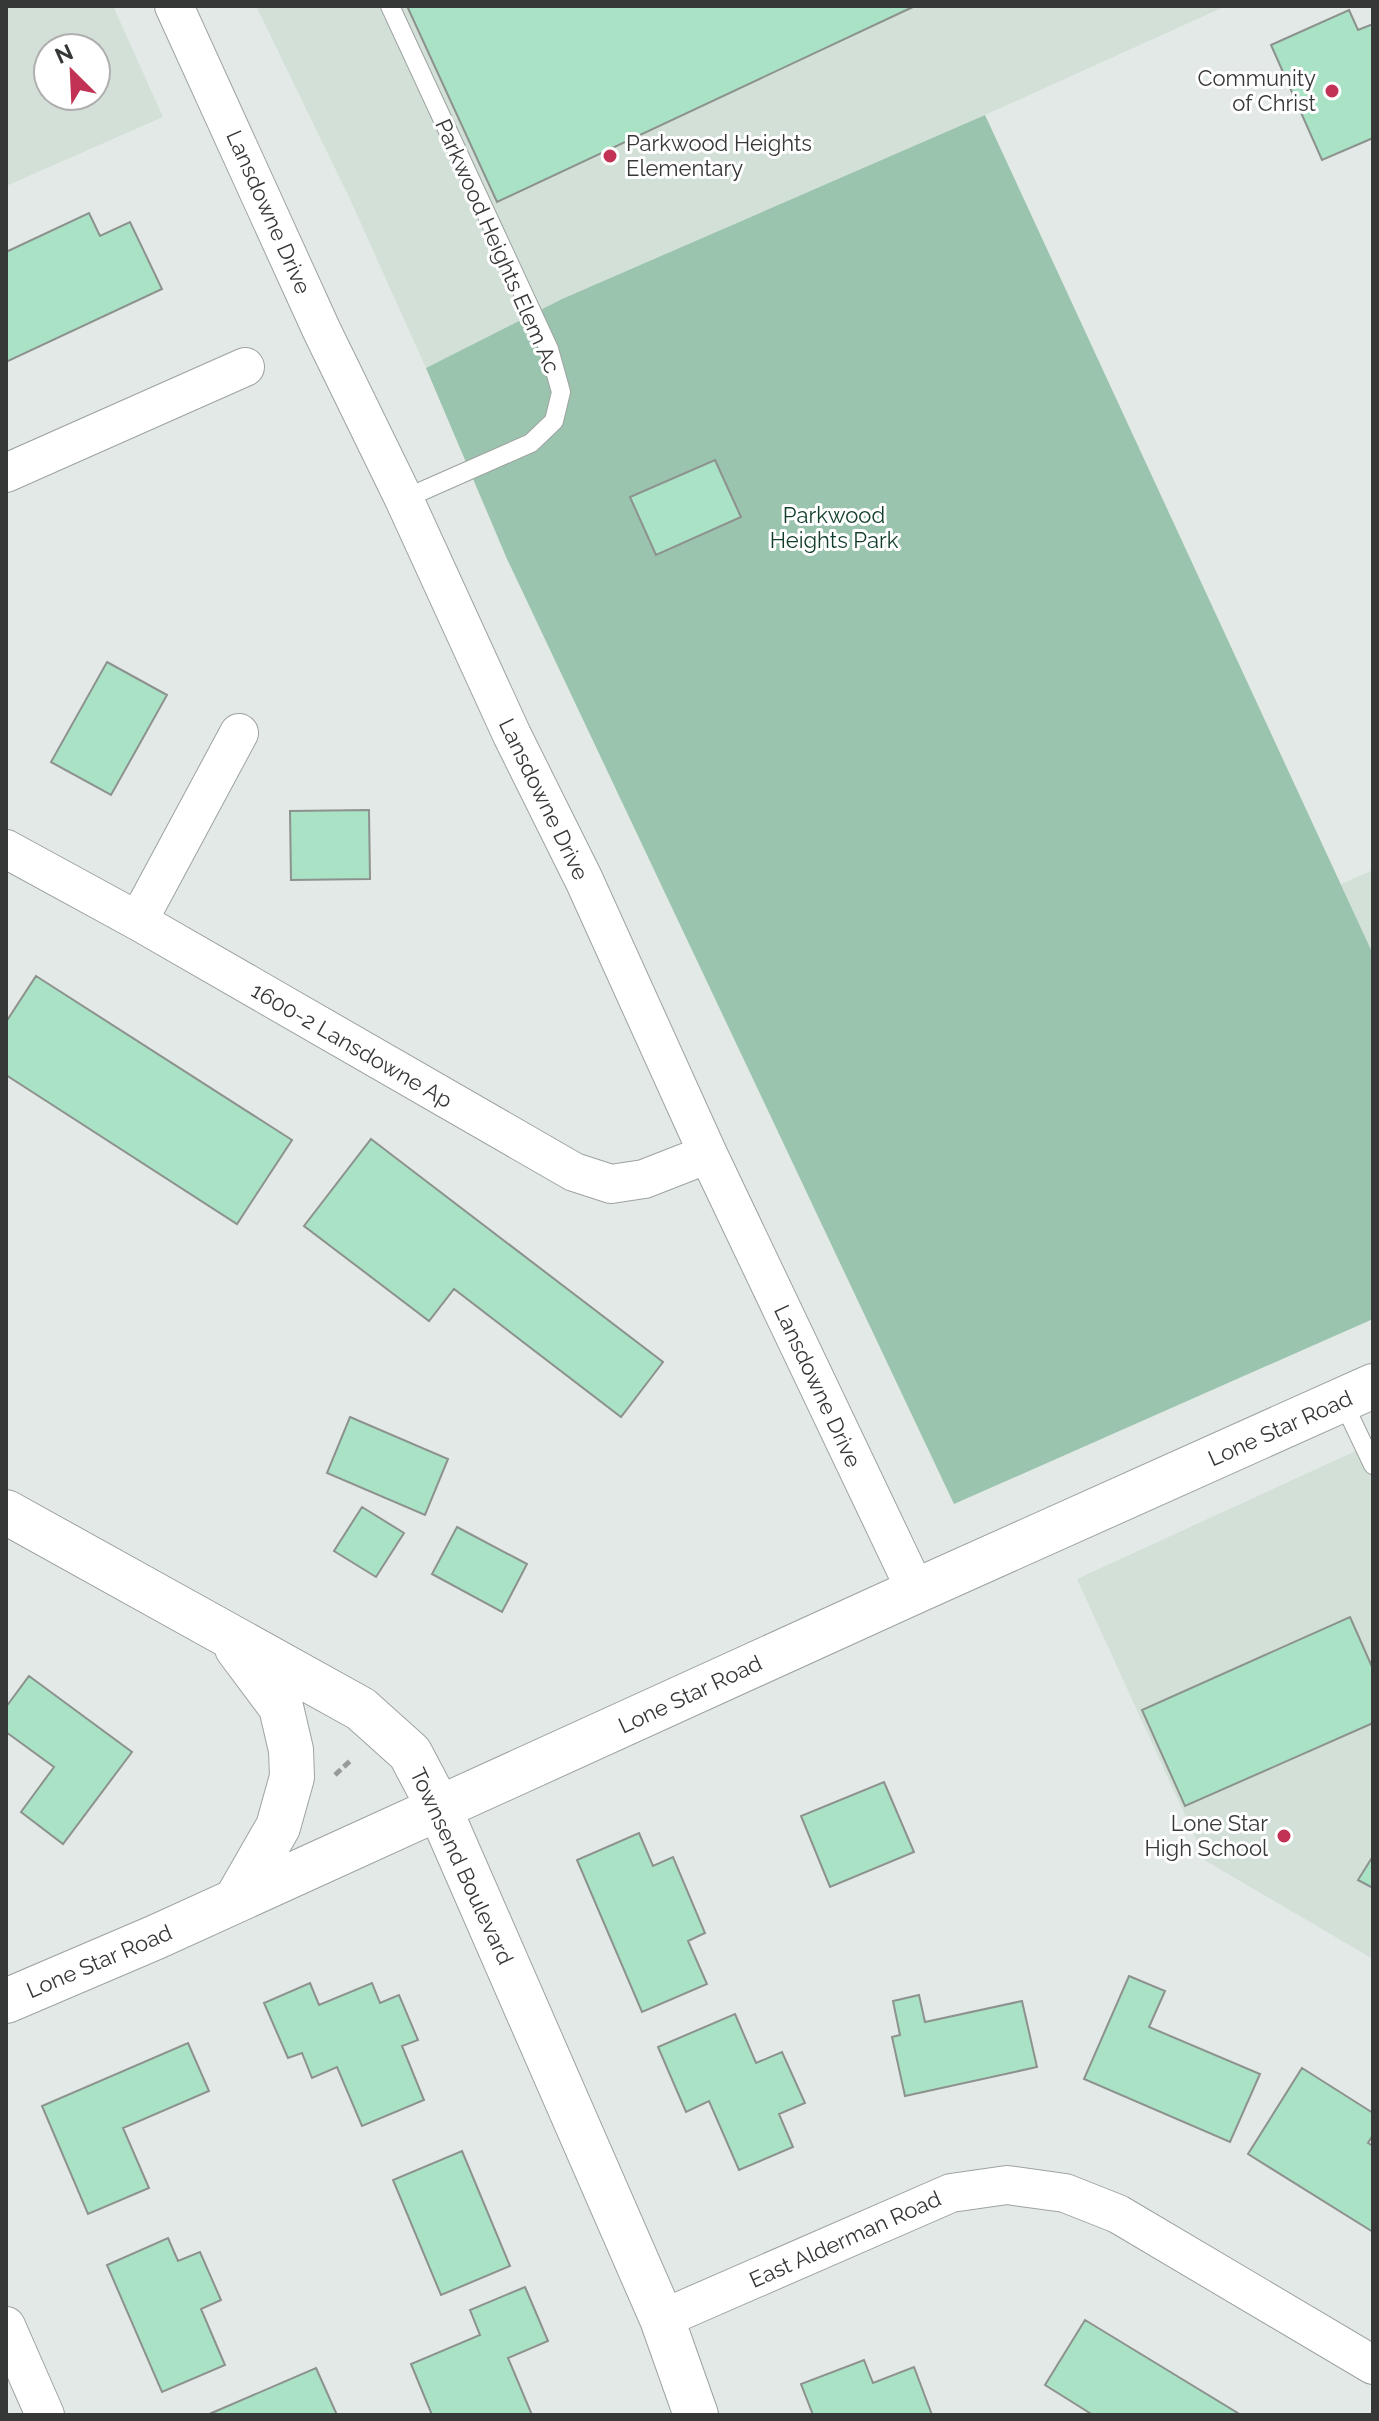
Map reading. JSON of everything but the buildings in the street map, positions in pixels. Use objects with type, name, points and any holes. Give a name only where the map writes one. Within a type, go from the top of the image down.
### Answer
[{"type":"street","name":"Lansdowne Drive","points":[[174,6],[322,331],[404,499],[512,735],[584,880],[708,1154],[916,1591]]},
{"type":"street","points":[[6,473],[245,367]]},
{"type":"street","points":[[138,921],[239,733]]},
{"type":"street","name":"1600-2 Lansdowne Ap","points":[[6,849],[138,921],[574,1172],[611,1184],[644,1179],[708,1154]]},
{"type":"street","name":"Lone Star Road","points":[[6,2001],[1358,1393]]},
{"type":"street","name":"Townsend Boulevard","points":[[6,1512],[361,1709],[410,1753],[439,1808],[662,2319],[696,2415]]},
{"type":"street","points":[[228,1636],[281,1707],[291,1750],[292,1777],[278,1827],[236,1900]]},
{"type":"street","name":"East Alderman Road","points":[[662,2319],[951,2193],[1007,2185],[1065,2193],[1118,2214],[1373,2365]]},
{"type":"street","points":[[6,2326],[45,2415]]},
{"type":"lane","name":"Parkwood Heights Elem Ac","points":[[390,6],[549,349],[561,392],[554,421],[531,443],[404,499]]},
{"type":"lane","points":[[1358,1393],[1373,1465]]},
{"type":"shaded area","points":[[6,6],[113,6],[163,117],[6,186]]},
{"type":"shaded area","name":"Parkwood Heights Elementary","points":[[256,6],[1226,6],[985,115],[562,299],[426,368],[349,197]]},
{"type":"shaded area","points":[[1373,870],[1373,954],[1341,884]]},
{"type":"shaded area","points":[[1373,1443],[1373,1959],[1206,1861],[1077,1579]]},
{"type":"green space","name":"Parkwood Heights Park","points":[[985,115],[1373,954],[1373,1319],[954,1504],[507,559],[426,368],[562,299]]},
{"type":"place","name":"Community of Christ","points":[[1332,91]]},
{"type":"place","name":"Parkwood Heights Elementary","points":[[610,156]]},
{"type":"place","name":"Lone Star High School","points":[[1284,1836]]}]
